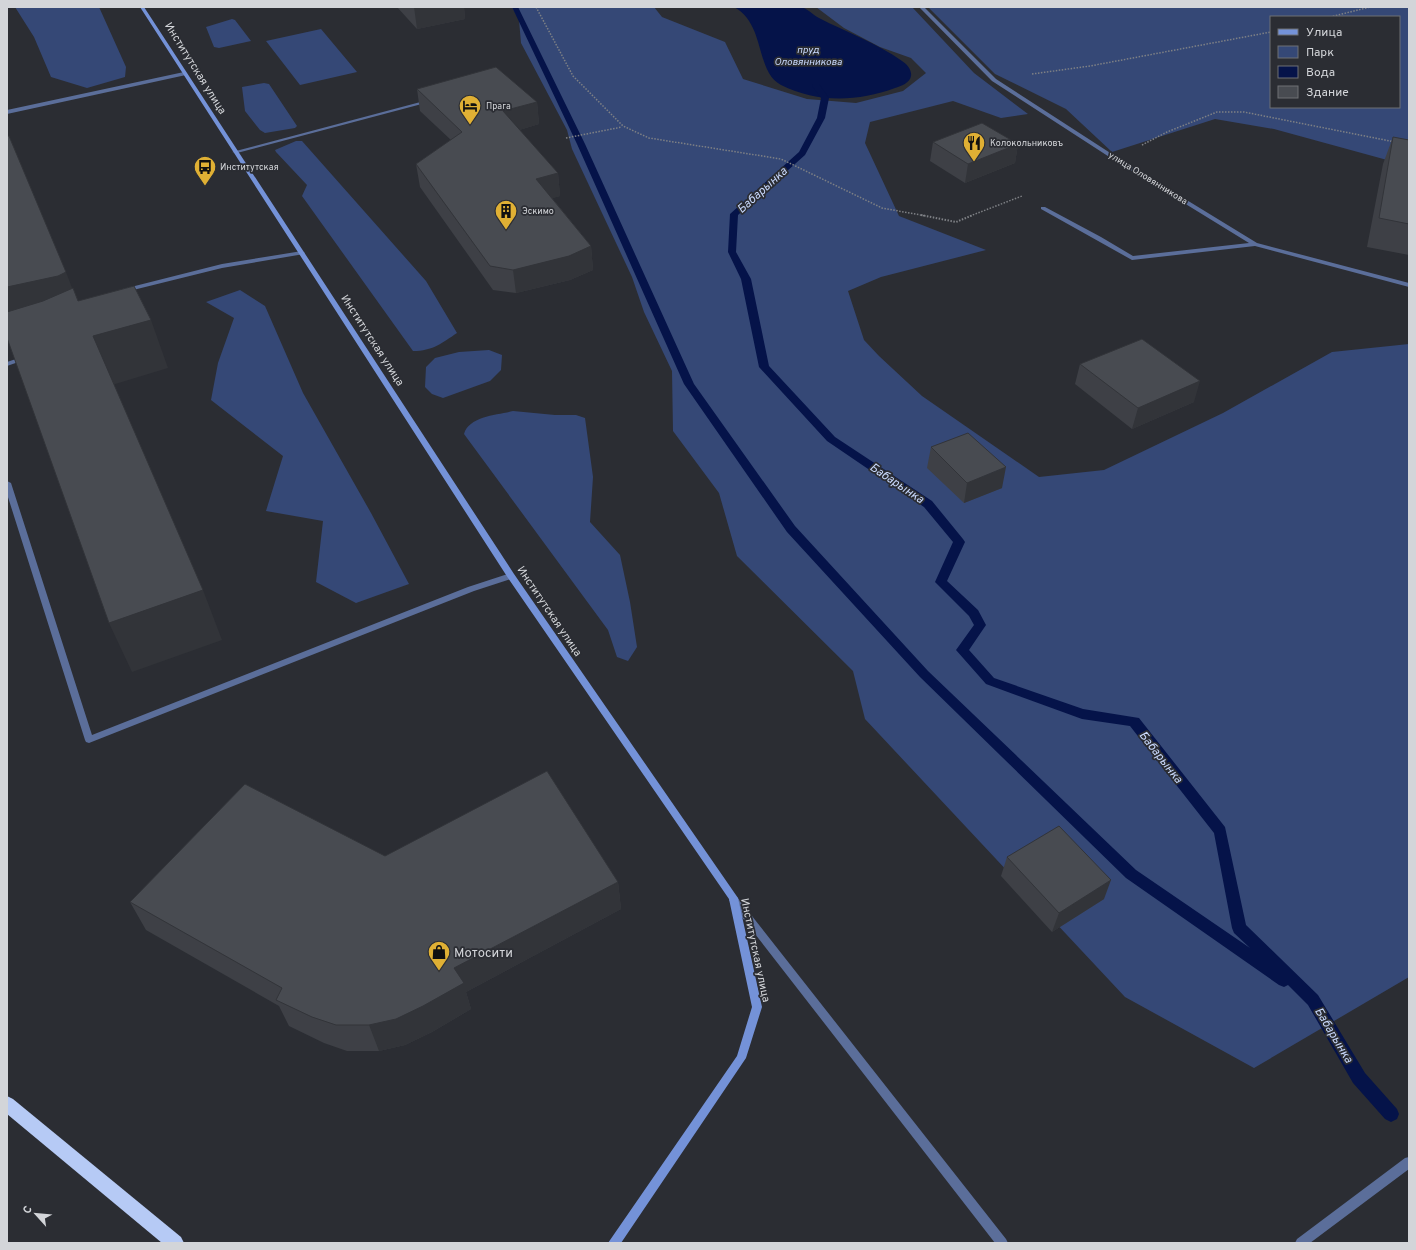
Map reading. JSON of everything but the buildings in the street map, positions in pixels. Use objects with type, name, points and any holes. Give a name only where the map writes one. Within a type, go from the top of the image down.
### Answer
[{"type":"highway","points":[[7,1104],[176,1243]]},
{"type":"street","name":"Институтская улица","points":[[142,7],[184,74],[511,576],[733,898],[757,1007],[741,1058],[614,1243]]},
{"type":"lane","name":"улица Оловянникова","points":[[921,7],[994,80],[1116,159],[1255,244],[1409,285]]},
{"type":"lane","points":[[7,112],[184,74]]},
{"type":"lane","points":[[235,152],[436,100]]},
{"type":"lane","points":[[1043,208],[1099,238],[1132,258],[1255,244]]},
{"type":"lane","points":[[120,292],[222,266],[302,253]]},
{"type":"lane","points":[[7,364],[29,357]]},
{"type":"lane","points":[[7,483],[89,740],[471,589],[511,576]]},
{"type":"lane","points":[[733,898],[1002,1243]]},
{"type":"lane","points":[[1301,1243],[1409,1162]]},
{"type":"path","points":[[536,7],[572,76],[623,126],[649,138],[780,160],[800,167],[882,208],[956,222],[1023,196],[1043,208]]},
{"type":"path","points":[[1334,16],[1370,7]]},
{"type":"path","points":[[994,80],[1090,66],[1270,32]]},
{"type":"path","points":[[1116,159],[1167,132],[1217,112],[1244,112],[1402,143]]},
{"type":"path","points":[[566,138],[623,126]]},
{"type":"green space","points":[[15,7],[99,7],[126,67],[125,77],[87,88],[51,77],[34,37]]},
{"type":"green space","points":[[512,7],[654,7],[662,17],[725,42],[743,79],[807,99],[856,103],[903,91],[926,73],[911,58],[880,47],[844,28],[816,7],[912,7],[974,73],[1028,114],[1001,118],[953,101],[870,122],[865,143],[899,216],[986,250],[881,277],[848,291],[864,340],[879,356],[922,396],[1039,477],[1104,470],[1223,413],[1332,352],[1409,344],[1409,977],[1254,1068],[1125,997],[865,719],[853,671],[737,556],[719,493],[673,431],[672,371],[644,312],[632,277],[572,149],[567,130],[521,43],[519,20]]},
{"type":"green space","points":[[928,7],[1409,7],[1409,166],[1274,129],[1215,119],[1112,152],[1066,109],[995,74]]},
{"type":"green space","points":[[232,19],[235,20],[251,41],[219,48],[214,47],[206,27]]},
{"type":"green space","points":[[321,29],[357,72],[300,85],[266,41]]},
{"type":"green space","points":[[264,83],[269,84],[297,126],[295,128],[265,133],[260,130],[245,111],[242,87]]},
{"type":"green space","points":[[296,141],[302,141],[426,281],[457,333],[432,348],[413,351],[302,196],[307,185],[275,150]]},
{"type":"green space","points":[[240,290],[265,306],[303,393],[371,513],[409,584],[356,603],[316,582],[323,521],[266,511],[283,456],[211,400],[218,363],[234,318],[206,302]]},
{"type":"green space","points":[[489,350],[502,355],[501,370],[490,381],[443,398],[432,394],[425,387],[426,367],[435,358],[459,352]]},
{"type":"green space","points":[[513,411],[555,415],[576,415],[585,418],[593,477],[590,522],[620,555],[630,602],[637,647],[628,661],[617,657],[608,630],[464,434],[472,423],[478,420],[492,415]]},
{"type":"water","name":"пруд Оловянникова","points":[[734,7],[796,7],[808,10],[819,18],[872,43],[904,62],[909,67],[911,72],[909,81],[881,93],[852,98],[823,98],[795,91],[781,85],[773,79],[767,70],[751,25],[744,15]]},
{"type":"waterway","points":[[515,7],[581,144],[689,384],[791,529],[924,674],[1131,874],[1284,980]]},
{"type":"waterway","name":"Бабарынка","points":[[816,86],[825,98],[821,118],[802,153],[734,214],[732,252],[746,279],[764,367],[831,439],[928,504],[959,542],[941,582],[974,613],[980,625],[962,650],[990,681],[1082,714],[1134,722],[1220,831],[1239,928],[1313,1000],[1359,1078],[1391,1114]]},
{"type":"place","name":"Прага","points":[[470,126]]},
{"type":"place","name":"Колокольниковъ","points":[[974,162]]},
{"type":"place","name":"Институтская","points":[[205,186]]},
{"type":"place","name":"Эскимо","points":[[506,230]]},
{"type":"place","name":"Мотосити","points":[[439,972]]}]
